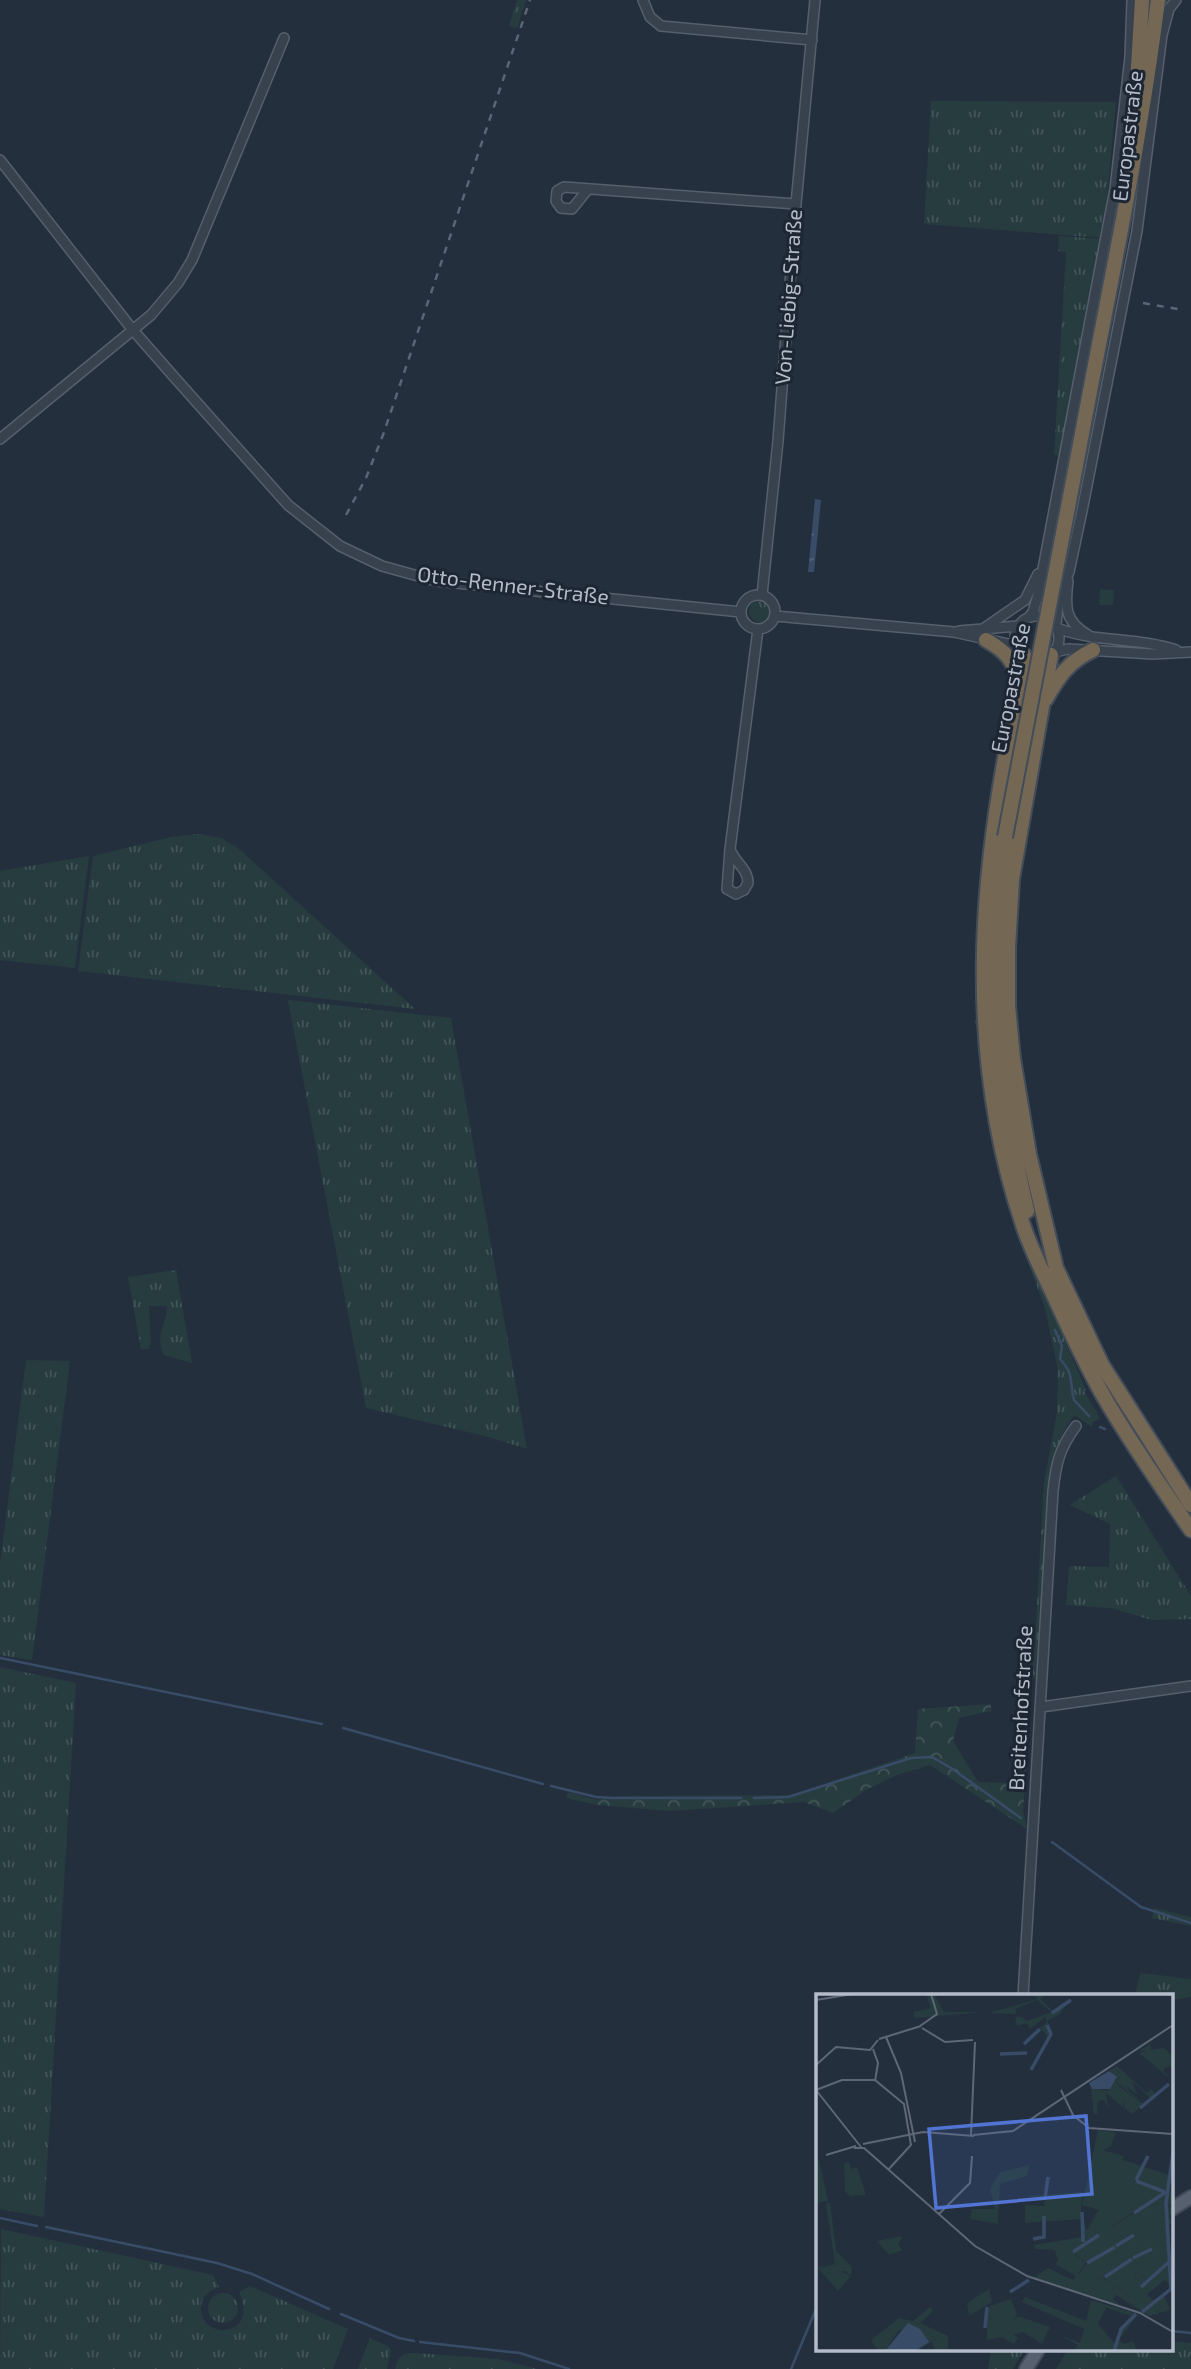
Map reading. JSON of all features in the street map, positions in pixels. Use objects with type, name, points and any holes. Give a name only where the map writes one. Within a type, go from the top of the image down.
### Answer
[{"type":"highway","points":[[1130,57],[1140,0]]},
{"type":"highway","name":"Europastraße","points":[[1123,213],[1138,81],[1140,0]]},
{"type":"highway","points":[[1157,63],[1158,0]]},
{"type":"highway","name":"Europastraße","points":[[1050,1271],[1019,1175],[1007,1107],[998,1024],[998,907],[1005,838],[1139,136],[1158,0]]},
{"type":"highway","points":[[985,634],[1005,650],[1014,667],[1017,676],[1014,710]]},
{"type":"highway","points":[[1041,710],[1060,674],[1093,644]]},
{"type":"highway","points":[[1020,651],[1024,666],[997,801],[988,877],[982,1001],[986,1048],[1007,1171],[1023,1227],[1102,1365],[1191,1504]]},
{"type":"highway","points":[[1053,654],[1012,879],[1008,1006],[1013,1059],[1050,1271],[1077,1346],[1131,1442],[1191,1530]]},
{"type":"main road","points":[[1174,2208],[1191,2197]]},
{"type":"main road","points":[[1026,2369],[1037,2352]]},
{"type":"street","points":[[643,0],[650,17],[661,26],[812,40]]},
{"type":"street","name":"Von-Liebig-Straße","points":[[761,595],[784,373],[815,0]]},
{"type":"street","name":"Europastraße","points":[[1029,617],[1035,607],[1115,189],[1130,57],[1132,0]]},
{"type":"street","name":"Europastraße","points":[[1057,627],[1059,594],[1069,572],[1137,231],[1157,63],[1170,9],[1176,0]]},
{"type":"street","points":[[0,439],[151,315],[178,283],[192,260],[284,38]]},
{"type":"street","name":"Otto-Renner-Straße","points":[[0,160],[132,328],[288,505],[324,535],[362,558],[436,581],[741,612]]},
{"type":"street","points":[[588,189],[796,204]]},
{"type":"street","points":[[985,634],[1025,600],[1042,567]]},
{"type":"street","points":[[1069,572],[1066,609],[1093,644]]},
{"type":"street","points":[[761,595],[774,604],[775,616],[769,626],[758,629],[746,624],[741,612],[746,600],[761,595]]},
{"type":"street","points":[[775,616],[985,634],[1019,626],[1029,617],[1044,617],[1057,627],[1093,644],[1153,654],[1191,652]]},
{"type":"street","points":[[1019,626],[1015,638],[1020,651]]},
{"type":"street","points":[[1053,654],[1059,642],[1057,627]]},
{"type":"street","points":[[730,849],[758,629]]},
{"type":"street","points":[[985,634],[1036,660],[1093,644]]},
{"type":"street","name":"Breitenhofstraße","points":[[1023,1994],[1055,1474],[1064,1443],[1076,1426]]},
{"type":"street","points":[[1041,1707],[1191,1686]]},
{"type":"green space","points":[[517,0],[526,0],[517,28],[509,26]]},
{"type":"green space","points":[[931,101],[1116,102],[1103,238],[924,224]]},
{"type":"green space","points":[[1059,236],[1102,239],[1059,455],[1054,455],[1066,252],[1058,251]]},
{"type":"green space","points":[[1100,589],[1114,590],[1113,605],[1099,605]]},
{"type":"green space","points":[[760,600],[768,603],[771,611],[768,619],[760,622],[752,619],[749,611],[752,603]]},
{"type":"green space","points":[[198,834],[221,838],[238,848],[415,1009],[78,971],[93,856],[171,837]]},
{"type":"green space","points":[[89,856],[75,968],[0,960],[0,871]]},
{"type":"green space","points":[[288,1000],[451,1018],[527,1449],[485,1436],[366,1408]]},
{"type":"green space","points":[[980,1018],[1035,1270],[1086,1390],[1084,1391],[1100,1418],[1093,1422],[1092,1427],[1074,1415],[1052,1464],[1038,1683],[1027,1668],[1035,1640],[1044,1483],[1057,1413],[1058,1370],[1045,1308],[1015,1228],[994,1148],[975,1019]]},
{"type":"green space","points":[[176,1270],[192,1363],[164,1355],[160,1341],[167,1306],[149,1306],[151,1343],[148,1349],[141,1349],[128,1277]]},
{"type":"green space","points":[[26,1360],[70,1361],[32,1660],[0,1655],[0,1564]]},
{"type":"green space","points":[[1116,1476],[1191,1596],[1191,1619],[1152,1620],[1111,1608],[1066,1605],[1069,1566],[1109,1567],[1110,1524],[1070,1505]]},
{"type":"green space","points":[[0,1667],[76,1683],[44,2217],[0,2209]]},
{"type":"green space","points":[[991,1704],[991,1711],[959,1718],[953,1741],[978,1782],[1013,1783],[1027,1757],[1023,1811],[1027,1829],[930,1765],[897,1775],[866,1790],[833,1813],[804,1802],[669,1811],[598,1805],[566,1798],[568,1792],[597,1800],[616,1796],[792,1795],[915,1753],[918,1709]]},
{"type":"green space","points":[[1154,1908],[1191,1917],[1191,1926],[1152,1918]]},
{"type":"green space","points":[[1140,1973],[1191,1979],[1191,1997],[1174,2000],[1174,1994],[1135,1994]]},
{"type":"green space","points":[[1,2229],[213,2275],[219,2287],[207,2294],[201,2306],[203,2317],[209,2325],[218,2329],[227,2330],[242,2319],[244,2308],[239,2292],[250,2286],[348,2329],[333,2369],[0,2369]]},
{"type":"green space","points":[[223,2293],[229,2294],[237,2302],[237,2314],[229,2322],[223,2323],[217,2322],[209,2314],[208,2308],[209,2302],[217,2294]]},
{"type":"green space","points":[[370,2338],[391,2350],[387,2369],[358,2369]]},
{"type":"green space","points":[[1174,2341],[1191,2343],[1191,2369],[1056,2369],[1067,2352],[1174,2352]]},
{"type":"green space","points":[[991,2352],[1023,2352],[1013,2369],[988,2369]]},
{"type":"green space","points":[[414,2353],[498,2359],[537,2369],[395,2369],[401,2357]]},
{"type":"water","points":[[815,499],[821,500],[814,572],[808,572]]},
{"type":"waterway","points":[[1055,1330],[1062,1346],[1060,1359],[1070,1374],[1074,1400],[1089,1416]]},
{"type":"waterway","points":[[1100,1427],[1105,1429]]},
{"type":"waterway","points":[[0,1658],[322,1724]]},
{"type":"waterway","points":[[343,1728],[543,1784]]},
{"type":"waterway","points":[[754,1798],[788,1797],[911,1758],[932,1757],[1021,1818]]},
{"type":"waterway","points":[[551,1786],[596,1797],[741,1798]]},
{"type":"waterway","points":[[1052,1842],[1141,1907],[1191,1923]]},
{"type":"waterway","points":[[0,2218],[37,2226]]},
{"type":"waterway","points":[[46,2227],[217,2263],[252,2274],[329,2309]]},
{"type":"waterway","points":[[791,2369],[816,2309]]},
{"type":"waterway","points":[[341,2314],[399,2338],[414,2341]]},
{"type":"waterway","points":[[1174,2331],[1191,2333]]},
{"type":"waterway","points":[[420,2342],[520,2353],[569,2369]]},
{"type":"railway","points":[[346,515],[366,478],[383,435],[530,0]]},
{"type":"railway","points":[[1143,303],[1183,310]]}]
